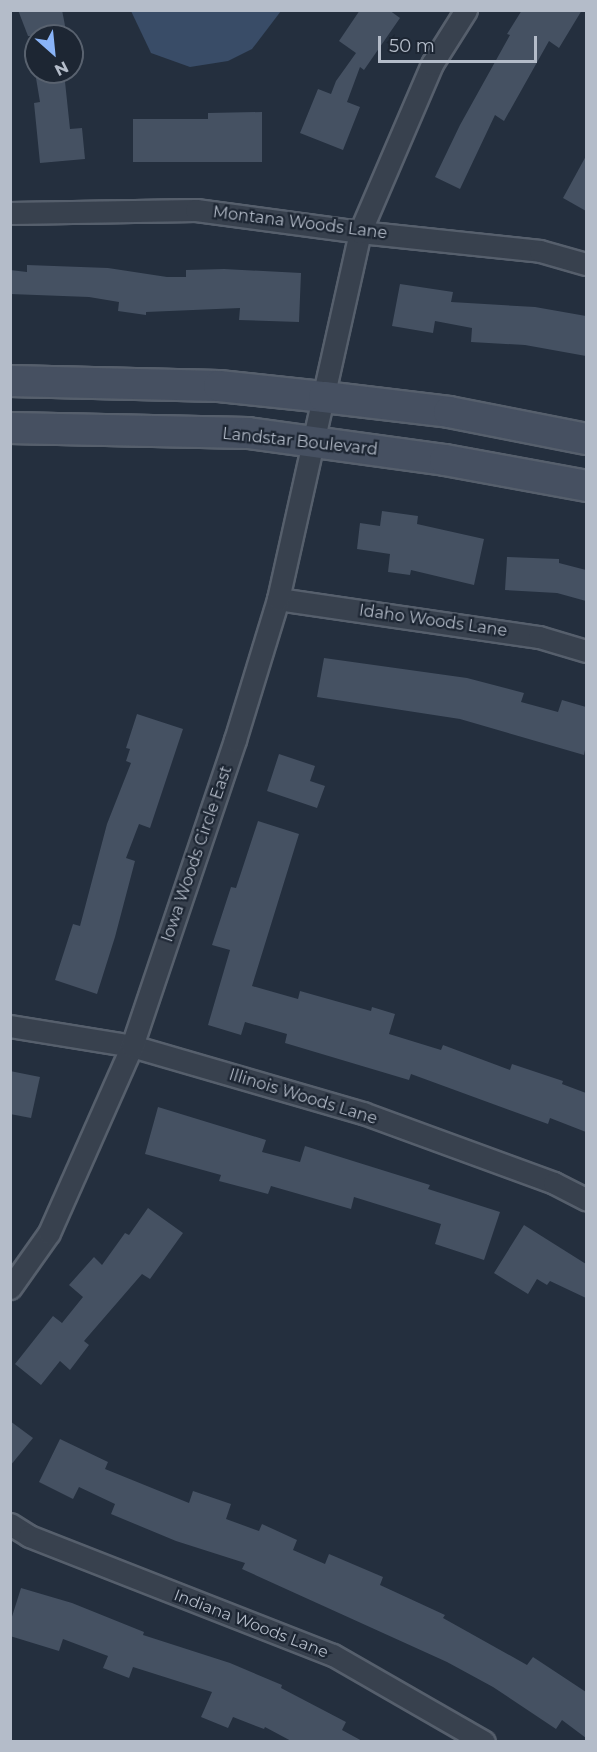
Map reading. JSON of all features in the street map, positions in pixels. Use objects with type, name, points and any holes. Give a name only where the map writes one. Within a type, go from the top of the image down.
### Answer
[{"type":"street","name":"Iowa Woods Circle East","points":[[10,1288],[49,1233],[132,1046],[235,740],[278,599],[360,232],[432,64],[466,10]]},
{"type":"street","name":"Montana Woods Lane","points":[[10,213],[195,210],[360,232],[540,252],[586,264]]},
{"type":"street","points":[[10,381],[219,386],[449,412],[586,439]]},
{"type":"street","name":"Landstar Boulevard","points":[[10,428],[248,433],[445,460],[586,486]]},
{"type":"street","name":"Idaho Woods Lane","points":[[278,599],[539,637],[586,651]]},
{"type":"street","name":"Illinois Woods Lane","points":[[10,1026],[132,1046],[363,1113],[554,1183],[586,1199]]},
{"type":"street","name":"Indiana Woods Lane","points":[[10,1524],[29,1536],[333,1655],[484,1742]]},
{"type":"water","points":[[131,11],[281,11],[252,49],[228,61],[190,67],[151,53]]},
{"type":"building","points":[[18,10],[62,10],[65,24],[24,26]]},
{"type":"building","points":[[360,10],[389,10],[400,18],[364,70],[360,67],[347,102],[360,107],[343,150],[300,133],[318,89],[331,94],[336,81],[356,53],[339,41]]},
{"type":"building","points":[[522,10],[582,10],[559,48],[549,41],[504,121],[495,115],[460,189],[435,177],[460,125],[510,35],[507,34]]},
{"type":"building","points":[[37,84],[65,84],[70,129],[82,128],[85,159],[40,163],[34,103],[40,102]]},
{"type":"building","points":[[262,112],[262,162],[133,162],[133,119],[208,119],[208,113]]},
{"type":"building","points":[[586,156],[586,211],[563,198]]},
{"type":"building","points":[[27,265],[108,268],[167,277],[186,277],[186,270],[224,269],[301,273],[299,322],[239,320],[240,308],[146,312],[146,315],[118,311],[119,302],[89,297],[10,294],[10,270],[27,272]]},
{"type":"building","points":[[400,284],[453,292],[451,302],[535,307],[586,316],[586,356],[525,345],[471,342],[472,328],[435,321],[433,333],[392,326]]},
{"type":"building","points":[[382,511],[418,516],[417,524],[484,539],[474,585],[411,570],[410,575],[388,572],[390,554],[357,549],[360,523],[380,526]]},
{"type":"building","points":[[507,557],[559,559],[559,563],[586,570],[586,601],[557,593],[505,590]]},
{"type":"building","points":[[324,658],[467,678],[524,693],[521,702],[558,712],[562,700],[586,707],[584,755],[460,719],[317,697]]},
{"type":"building","points":[[137,714],[183,729],[150,828],[139,824],[126,858],[135,861],[97,994],[55,980],[73,924],[80,926],[107,824],[131,763],[126,761],[130,749],[126,748]]},
{"type":"building","points":[[279,754],[315,766],[310,781],[325,786],[317,808],[267,791]]},
{"type":"building","points":[[258,821],[299,834],[252,986],[298,999],[300,991],[371,1011],[372,1007],[395,1014],[389,1034],[441,1050],[443,1045],[510,1070],[512,1064],[563,1081],[562,1084],[586,1093],[586,1132],[550,1118],[548,1124],[411,1074],[409,1080],[285,1043],[287,1034],[245,1022],[241,1035],[208,1025],[230,950],[212,945],[231,887],[236,888]]},
{"type":"building","points":[[10,1071],[40,1077],[31,1118],[10,1114]]},
{"type":"building","points":[[158,1107],[266,1140],[262,1152],[300,1162],[305,1146],[430,1185],[428,1189],[500,1212],[484,1260],[435,1244],[441,1224],[354,1197],[351,1209],[271,1186],[268,1194],[219,1181],[221,1175],[145,1154]]},
{"type":"building","points":[[148,1208],[183,1233],[150,1279],[142,1274],[84,1341],[89,1345],[70,1370],[60,1361],[41,1385],[15,1364],[53,1316],[62,1323],[83,1297],[69,1285],[94,1257],[102,1265],[125,1233],[129,1235]]},
{"type":"building","points":[[524,1225],[586,1264],[586,1298],[550,1281],[547,1285],[537,1279],[528,1294],[494,1273]]},
{"type":"building","points":[[10,1421],[33,1438],[10,1466]]},
{"type":"building","points":[[60,1439],[108,1462],[105,1469],[189,1503],[193,1491],[231,1504],[226,1519],[259,1531],[262,1524],[297,1540],[293,1550],[325,1564],[329,1554],[383,1577],[380,1585],[445,1615],[443,1618],[527,1665],[533,1657],[586,1692],[586,1738],[562,1720],[556,1729],[493,1687],[447,1662],[242,1569],[245,1563],[176,1541],[111,1514],[115,1504],[79,1487],[73,1499],[39,1482]]},
{"type":"building","points":[[21,1588],[72,1603],[144,1632],[143,1635],[230,1663],[282,1685],[281,1688],[346,1722],[342,1730],[364,1742],[293,1742],[265,1727],[264,1729],[233,1717],[228,1728],[201,1717],[212,1692],[133,1667],[129,1678],[103,1668],[108,1656],[63,1639],[59,1651],[10,1636],[10,1623]]}]
